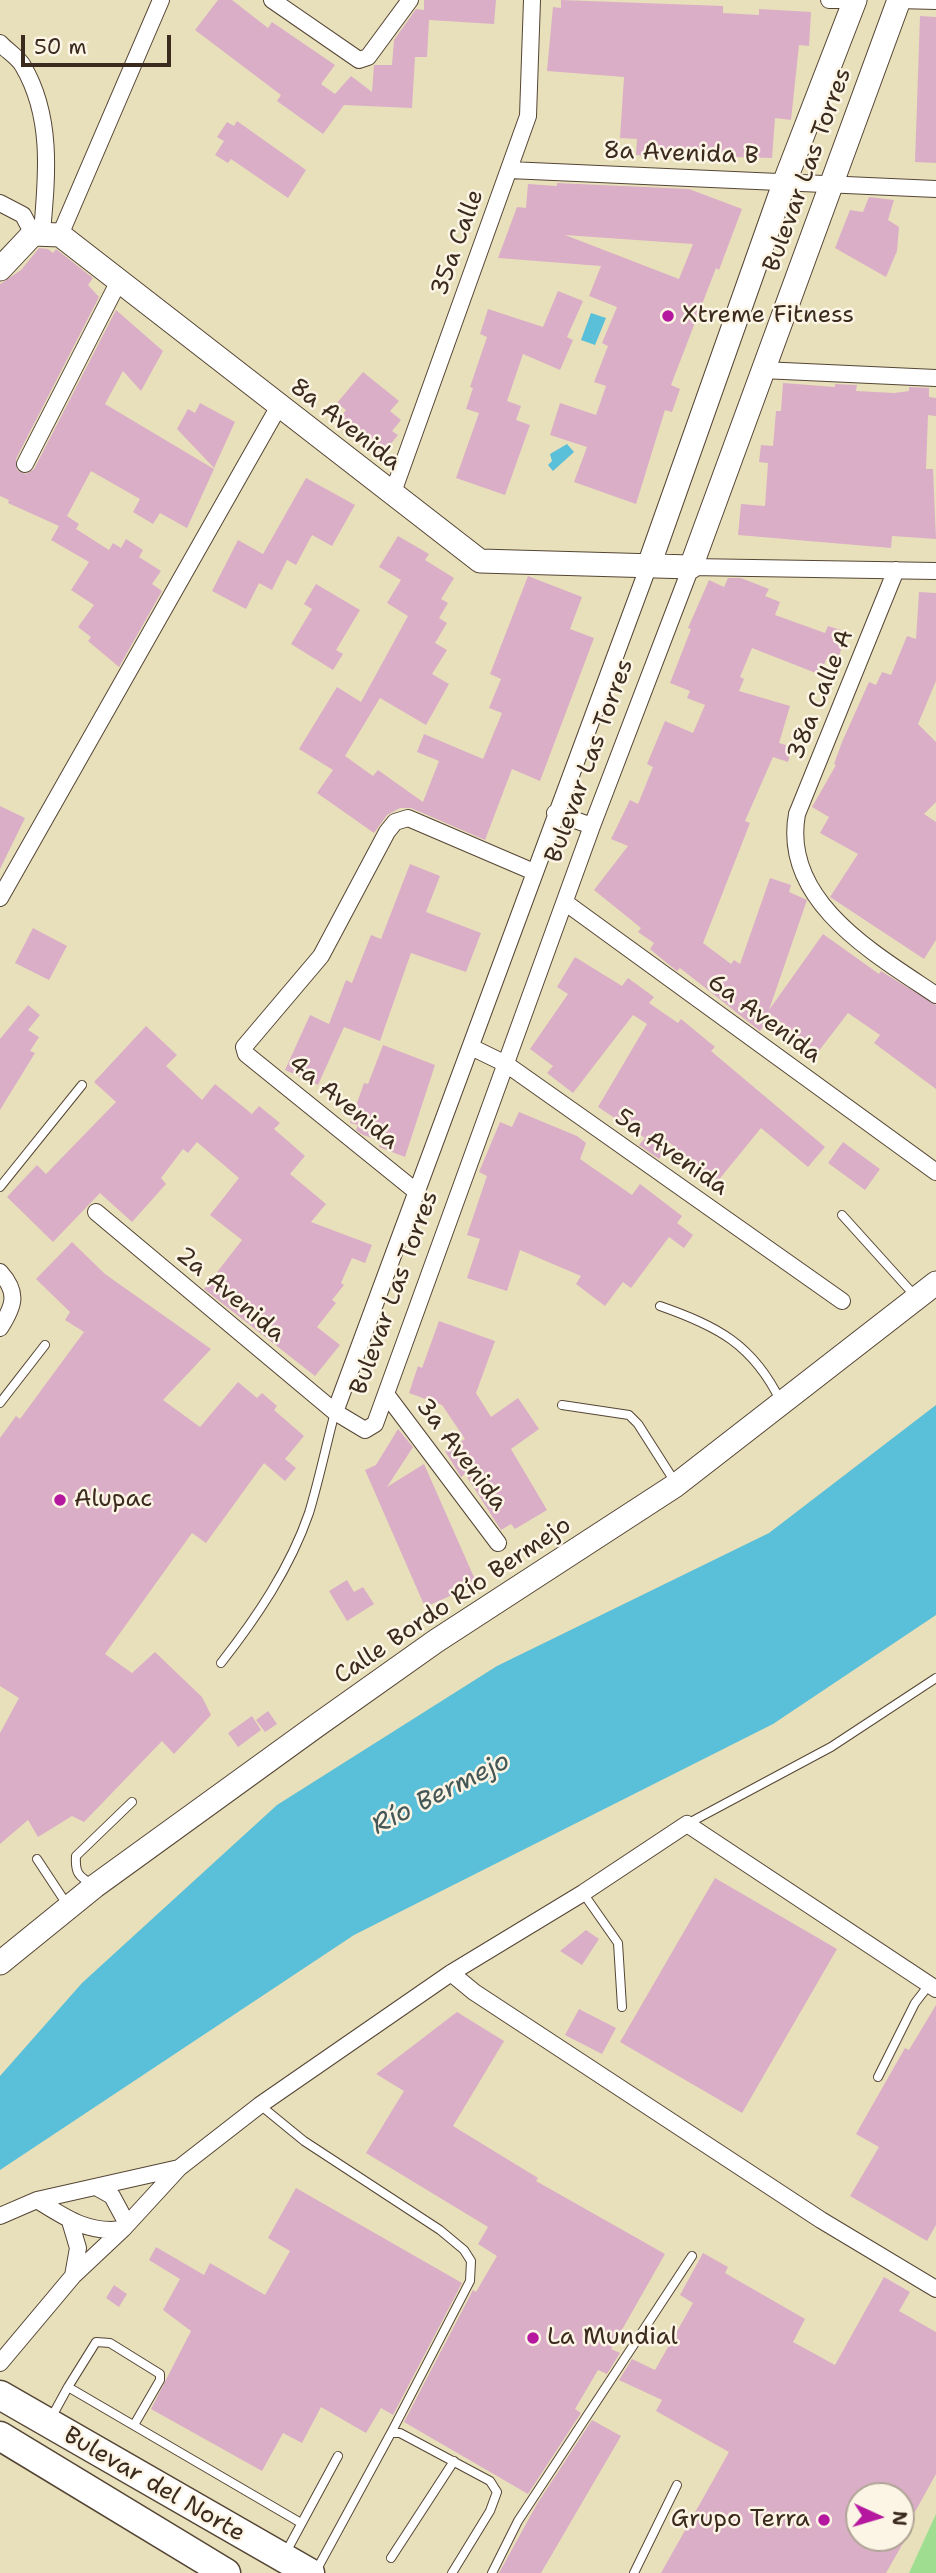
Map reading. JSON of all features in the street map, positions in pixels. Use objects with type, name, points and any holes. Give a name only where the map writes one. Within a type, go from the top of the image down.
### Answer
[{"type":"highway","name":"Bulevar del Norte","points":[[0,2395],[282,2560],[312,2573]]},
{"type":"highway","name":"Bulevar del Norte","points":[[0,2436],[226,2573]]},
{"type":"street","points":[[0,269],[45,234],[161,0]]},
{"type":"street","points":[[272,0],[359,60],[368,57],[410,0]]},
{"type":"street","name":"35a Calle","points":[[392,495],[528,117],[532,0]]},
{"type":"street","points":[[829,0],[855,0]]},
{"type":"street","name":"Bulevar Las Torres","points":[[855,0],[785,181],[649,565],[335,1412],[365,1430],[375,1424],[592,826],[691,567],[898,0]]},
{"type":"street","points":[[898,0],[936,1]]},
{"type":"street","points":[[0,43],[22,64],[40,102],[46,148],[45,234]]},
{"type":"street","name":"8a Avenida B","points":[[509,170],[832,182],[936,189]]},
{"type":"street","points":[[0,203],[23,215],[45,234]]},
{"type":"street","name":"8a Avenida","points":[[45,234],[120,279],[279,407],[480,561],[691,567]]},
{"type":"street","points":[[25,464],[120,279]]},
{"type":"street","points":[[762,370],[936,378]]},
{"type":"street","points":[[0,898],[14,869],[279,407]]},
{"type":"street","points":[[691,567],[936,571]]},
{"type":"street","name":"38a Calle A","points":[[897,570],[797,814],[792,838],[799,862],[817,899],[855,940],[936,995]]},
{"type":"street","points":[[555,813],[592,826]]},
{"type":"street","name":"4a Avenida","points":[[418,1193],[246,1054],[244,1046],[321,956],[387,832],[395,822],[408,818],[534,873]]},
{"type":"street","points":[[0,860],[14,869]]},
{"type":"street","name":"6a Avenida","points":[[566,903],[936,1172]]},
{"type":"street","name":"5a Avenida","points":[[471,1047],[506,1064],[842,1301]]},
{"type":"street","name":"2a Avenida","points":[[96,1212],[335,1412]]},
{"type":"street","points":[[0,1272],[10,1283],[13,1308],[0,1328]]},
{"type":"street","name":"Calle Bordo Río Bermejo","points":[[0,1963],[95,1885],[436,1641],[676,1485],[936,1283]]},
{"type":"street","name":"3a Avenida","points":[[386,1394],[498,1543]]},
{"type":"street","points":[[0,2363],[73,2276],[179,2168],[260,2105],[451,1973],[583,1893],[688,1824],[933,1987]]},
{"type":"street","points":[[451,1973],[474,1992],[809,2213],[936,2289]]},
{"type":"street","points":[[0,2216],[37,2200],[179,2168]]},
{"type":"street","points":[[96,2188],[112,2196],[124,2226]]},
{"type":"street","points":[[37,2200],[71,2221],[96,2230],[124,2226]]},
{"type":"street","points":[[71,2221],[78,2248],[73,2276]]},
{"type":"lane","points":[[0,1187],[82,1084]]},
{"type":"lane","points":[[842,1215],[918,1299]]},
{"type":"lane","points":[[660,1306],[709,1324],[737,1344],[770,1379],[781,1402]]},
{"type":"lane","points":[[0,1403],[45,1345]]},
{"type":"lane","points":[[562,1405],[629,1415],[638,1424],[676,1485]]},
{"type":"lane","points":[[222,1663],[254,1621],[290,1557],[308,1513],[335,1412]]},
{"type":"lane","points":[[688,1824],[831,1747],[936,1678]]},
{"type":"lane","points":[[95,1885],[80,1878],[75,1870],[76,1856],[132,1802]]},
{"type":"lane","points":[[37,1859],[68,1906]]},
{"type":"lane","points":[[583,1893],[618,1943],[622,2007]]},
{"type":"lane","points":[[878,2077],[915,2003],[933,1987]]},
{"type":"lane","points":[[260,2105],[304,2141],[440,2230],[464,2250],[471,2261],[470,2281],[391,2433],[312,2573]]},
{"type":"lane","points":[[492,2573],[518,2521],[692,2256]]},
{"type":"lane","points":[[49,2423],[96,2342],[110,2343],[161,2377],[134,2425]]},
{"type":"lane","points":[[68,2387],[301,2523]]},
{"type":"lane","points":[[391,2433],[414,2437],[490,2481],[497,2492],[490,2511],[452,2573]]},
{"type":"lane","points":[[282,2560],[338,2456]]},
{"type":"lane","points":[[391,2558],[454,2461]]},
{"type":"lane","points":[[634,2573],[677,2485]]},
{"type":"green space","points":[[936,2514],[936,2573],[909,2573]]},
{"type":"water","points":[[591,313],[606,318],[595,345],[581,340]]},
{"type":"water","points":[[567,444],[574,452],[553,471],[548,465],[552,461],[550,454]]},
{"type":"water","name":"Río Bermejo","points":[[936,1405],[936,1615],[773,1724],[354,1935],[0,2170],[0,2076],[82,1983],[277,1805],[497,1666],[769,1533]]},
{"type":"building","points":[[218,0],[232,0],[268,28],[272,22],[335,65],[321,84],[335,94],[351,76],[372,92],[374,65],[392,65],[394,40],[416,9],[424,10],[424,0],[496,0],[494,24],[429,20],[427,57],[415,57],[412,108],[344,105],[323,134],[277,101],[281,95],[195,30]]},
{"type":"building","points":[[561,0],[723,6],[723,13],[759,15],[759,9],[811,12],[809,46],[799,45],[791,120],[775,118],[772,158],[696,156],[696,159],[636,155],[637,139],[620,138],[624,77],[547,71],[553,7],[561,8]]},
{"type":"building","points":[[920,16],[936,17],[936,163],[915,162]]},
{"type":"building","points":[[237,121],[306,170],[288,198],[231,159],[228,163],[215,155],[224,141],[217,137],[227,122],[234,126]]},
{"type":"building","points":[[557,183],[689,189],[742,209],[671,385],[680,389],[672,412],[665,410],[636,504],[574,482],[587,447],[550,435],[560,403],[596,415],[606,386],[594,382],[608,346],[602,343],[617,307],[589,296],[601,266],[498,258],[517,207],[526,208],[528,184],[557,186]],"holes":[[[565,235],[693,244],[679,279]]]},
{"type":"building","points":[[869,197],[894,200],[888,220],[899,227],[897,251],[886,277],[835,248],[850,210],[863,212]]},
{"type":"building","points":[[39,248],[53,253],[56,249],[93,278],[88,285],[99,297],[16,459],[17,470],[26,474],[34,469],[116,310],[163,351],[141,391],[123,371],[105,404],[214,469],[187,528],[160,513],[153,524],[133,512],[140,499],[91,471],[67,516],[79,524],[76,529],[109,550],[113,543],[121,548],[126,539],[143,550],[139,557],[161,571],[152,584],[162,591],[119,667],[88,641],[91,637],[78,627],[94,605],[71,590],[89,562],[51,540],[59,526],[8,503],[9,500],[0,496],[0,284],[21,270]]},
{"type":"building","points":[[558,291],[583,301],[567,337],[573,340],[560,370],[523,354],[507,401],[521,406],[516,420],[530,425],[505,495],[456,478],[479,413],[466,409],[473,388],[470,387],[487,337],[480,334],[488,309],[543,327]]},
{"type":"building","points":[[363,372],[399,401],[390,411],[401,420],[392,431],[398,435],[381,456],[337,421],[346,410],[337,403]]},
{"type":"building","points":[[783,383],[835,387],[835,384],[857,385],[856,391],[894,393],[909,391],[909,387],[929,388],[929,397],[936,398],[936,416],[928,415],[926,469],[933,469],[936,539],[892,536],[891,548],[738,535],[741,504],[765,506],[768,463],[759,462],[761,445],[773,446],[776,411],[781,411]]},
{"type":"building","points":[[200,403],[235,422],[214,468],[177,429],[188,409],[195,413]]},
{"type":"building","points":[[306,478],[355,505],[332,546],[312,535],[296,565],[287,560],[272,590],[259,583],[246,609],[212,591],[238,540],[263,554]]},
{"type":"building","points":[[398,536],[429,554],[425,560],[454,578],[441,599],[448,603],[439,618],[447,623],[435,643],[447,650],[432,674],[449,684],[426,725],[380,698],[345,756],[373,776],[378,770],[423,802],[439,761],[417,752],[424,734],[483,759],[502,713],[489,708],[501,679],[490,674],[528,576],[582,597],[570,629],[594,638],[540,781],[512,769],[485,840],[411,808],[400,808],[387,815],[374,833],[317,793],[333,770],[299,749],[337,687],[361,702],[408,616],[387,603],[401,580],[379,567]]},
{"type":"building","points":[[728,578],[741,578],[769,589],[765,596],[780,602],[775,615],[825,633],[828,626],[847,632],[837,662],[826,659],[821,675],[752,648],[740,677],[744,679],[739,691],[790,706],[779,743],[792,747],[788,762],[773,757],[745,821],[750,823],[703,943],[731,964],[734,960],[740,964],[770,878],[791,885],[789,892],[807,900],[769,1010],[823,934],[879,974],[881,971],[936,1005],[936,1089],[874,1043],[880,1035],[848,1013],[818,1052],[772,1015],[760,1031],[680,968],[677,971],[650,949],[654,943],[638,932],[641,928],[594,890],[628,846],[611,839],[630,800],[638,804],[653,767],[647,764],[665,721],[693,733],[705,705],[687,698],[690,691],[670,683],[691,629],[688,628],[709,580],[724,587]]},
{"type":"building","points":[[316,584],[360,610],[336,650],[343,654],[333,670],[291,644],[312,609],[304,604]]},
{"type":"building","points":[[919,592],[936,593],[936,681],[918,724],[936,742],[936,802],[924,814],[936,822],[936,940],[924,959],[830,897],[858,854],[820,833],[829,817],[812,807],[836,765],[834,764],[842,742],[869,682],[876,685],[882,672],[891,675],[907,636],[916,639]]},
{"type":"building","points":[[0,806],[25,818],[0,869]]},
{"type":"building","points":[[410,864],[440,876],[426,912],[481,933],[466,972],[411,953],[380,1041],[344,1027],[318,1085],[285,1070],[310,1015],[329,1024],[346,980],[352,983],[371,935],[381,939]]},
{"type":"building","points":[[33,928],[67,946],[49,980],[15,963]]},
{"type":"building","points":[[575,957],[622,986],[628,978],[654,997],[649,1003],[678,1023],[681,1019],[715,1047],[711,1051],[825,1147],[808,1167],[761,1128],[717,1182],[670,1143],[659,1159],[639,1145],[645,1138],[598,1107],[647,1024],[633,1015],[573,1093],[547,1073],[553,1066],[530,1049],[568,994],[557,987]]},
{"type":"building","points":[[28,1005],[40,1015],[28,1030],[39,1037],[30,1051],[35,1053],[0,1110],[0,1039]]},
{"type":"building","points":[[146,1026],[177,1055],[166,1066],[202,1100],[215,1084],[252,1114],[259,1106],[280,1123],[274,1129],[305,1156],[290,1174],[326,1204],[311,1222],[372,1245],[365,1263],[352,1258],[341,1283],[344,1285],[332,1300],[336,1303],[317,1327],[340,1345],[315,1376],[204,1289],[242,1240],[210,1215],[239,1178],[197,1142],[188,1153],[183,1149],[161,1178],[166,1184],[132,1222],[100,1193],[53,1242],[7,1197],[37,1165],[46,1174],[116,1102],[94,1082]]},
{"type":"building","points":[[383,1045],[435,1065],[405,1157],[379,1147],[381,1141],[363,1135],[356,1130],[358,1125],[350,1123],[364,1083],[368,1084]]},
{"type":"building","points":[[519,1112],[577,1136],[586,1143],[580,1159],[632,1195],[640,1184],[682,1216],[677,1223],[693,1235],[684,1248],[669,1237],[631,1288],[623,1282],[605,1306],[576,1284],[581,1276],[520,1250],[507,1291],[467,1278],[480,1239],[467,1235],[487,1176],[479,1172],[500,1122],[512,1127]]},
{"type":"building","points":[[843,1142],[880,1169],[865,1190],[828,1163]]},
{"type":"building","points":[[72,1242],[105,1274],[211,1349],[163,1400],[200,1427],[238,1382],[257,1398],[262,1393],[277,1406],[274,1410],[304,1436],[285,1459],[296,1468],[285,1481],[264,1463],[206,1543],[192,1533],[105,1654],[132,1673],[155,1652],[202,1697],[211,1715],[174,1754],[162,1741],[84,1822],[72,1816],[38,1837],[28,1820],[0,1844],[0,1733],[19,1698],[0,1686],[0,1438],[16,1416],[20,1419],[84,1332],[65,1320],[70,1312],[36,1279]]},
{"type":"building","points":[[439,1321],[495,1341],[476,1393],[491,1417],[518,1398],[539,1429],[511,1449],[547,1510],[515,1529],[511,1524],[501,1530],[465,1474],[461,1477],[445,1451],[465,1439],[442,1405],[409,1393],[418,1366],[422,1368]]},
{"type":"building","points":[[398,1429],[413,1447],[387,1487],[424,1464],[477,1584],[425,1607],[365,1470],[376,1465]]},
{"type":"building","points":[[347,1580],[354,1592],[363,1587],[374,1604],[347,1621],[329,1591]]},
{"type":"building","points":[[268,1711],[277,1724],[265,1732],[256,1720]]},
{"type":"building","points":[[252,1716],[261,1730],[238,1747],[228,1733]]},
{"type":"building","points":[[715,1878],[837,1949],[742,2113],[620,2042]]},
{"type":"building","points":[[586,1930],[599,1939],[582,1965],[560,1951]]},
{"type":"building","points":[[936,2005],[936,2225],[927,2241],[850,2196],[879,2147],[856,2134],[905,2048],[909,2050]]},
{"type":"building","points":[[579,2009],[616,2028],[602,2054],[565,2035]]},
{"type":"building","name":"La Mundial","points":[[457,2012],[504,2041],[453,2126],[538,2178],[536,2181],[665,2254],[611,2349],[620,2353],[607,2374],[598,2370],[575,2409],[581,2413],[528,2494],[404,2422],[473,2290],[476,2292],[497,2256],[478,2244],[488,2227],[366,2153],[404,2091],[376,2074]]},
{"type":"building","points":[[296,2188],[462,2283],[393,2415],[381,2408],[366,2433],[321,2407],[302,2443],[283,2433],[262,2471],[151,2409],[191,2331],[163,2310],[180,2279],[149,2260],[156,2247],[204,2275],[210,2263],[265,2295],[290,2251],[268,2238]]},
{"type":"building","points":[[703,2253],[728,2267],[725,2273],[805,2319],[793,2342],[835,2365],[884,2277],[910,2292],[899,2311],[936,2332],[936,2474],[915,2512],[915,2482],[845,2482],[845,2552],[898,2552],[886,2573],[661,2573],[729,2452],[656,2411],[662,2400],[619,2380],[632,2359],[655,2370],[693,2303],[680,2295]]},
{"type":"building","points":[[114,2285],[127,2294],[119,2307],[106,2298]]},
{"type":"building","points":[[592,2420],[621,2436],[541,2573],[499,2573],[537,2504]]},
{"type":"place","name":"Xtreme Fitness","points":[[668,316]]},
{"type":"place","name":"Alupac","points":[[60,1500]]},
{"type":"place","name":"La Mundial","points":[[533,2338]]},
{"type":"place","name":"Grupo Terra","points":[[824,2520]]}]
